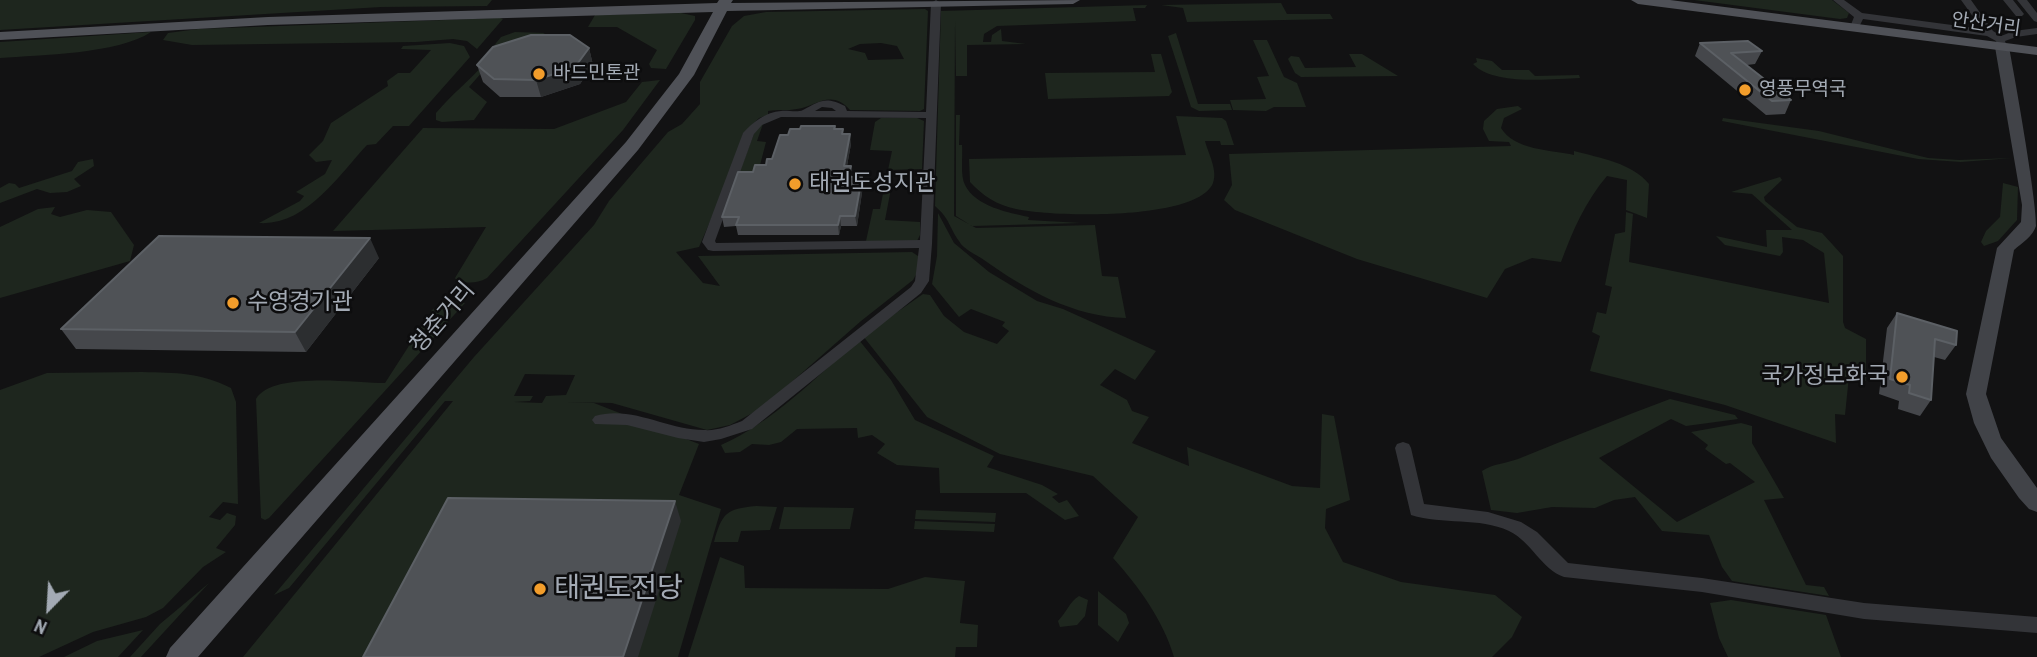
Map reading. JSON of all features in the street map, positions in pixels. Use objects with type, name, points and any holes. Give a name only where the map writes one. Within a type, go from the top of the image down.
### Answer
[{"type":"main road","points":[[0,36],[272,20],[724,3],[1073,0]]},
{"type":"main road","name":"안산거리","points":[[1638,0],[1857,21],[1997,40],[2037,51]]},
{"type":"main road","name":"청춘거리","points":[[180,657],[632,146],[686,75],[724,3]]},
{"type":"street","points":[[1838,0],[1857,21]]},
{"type":"street","points":[[1966,0],[1997,40],[2029,188],[2031,233],[2015,238],[2006,248],[1976,394],[1979,413],[1992,438],[2010,468],[2037,503]]},
{"type":"street","points":[[2008,0],[2019,14]]},
{"type":"street","points":[[2022,0],[2037,19]]},
{"type":"street","points":[[600,420],[617,417],[702,436],[723,434],[747,425],[916,290],[922,281],[926,244],[936,3]]},
{"type":"street","points":[[1997,40],[2014,34],[2037,31]]},
{"type":"street","points":[[926,244],[713,247],[708,242],[749,133],[764,119],[779,114],[930,115]]},
{"type":"street","points":[[1404,448],[1417,510],[1494,520],[1524,531],[1545,550],[1550,562],[1564,570],[1715,587],[1864,611],[2037,625]]},
{"type":"shaded area","points":[[0,0],[492,0],[487,6],[381,7],[0,30]]},
{"type":"shaded area","points":[[1694,0],[1832,0],[1849,13],[1847,18],[1840,19]]},
{"type":"shaded area","points":[[1281,3],[1287,14],[1330,14],[1333,19],[1187,22],[1183,8],[1161,5]]},
{"type":"shaded area","points":[[1147,5],[1145,8],[1133,8],[1136,21],[997,26],[984,34],[983,42],[991,42],[992,35],[1001,29],[1002,41],[1026,44],[967,45],[967,76],[956,76],[955,21],[954,216],[976,228],[1095,225],[1102,276],[1118,277],[1126,318],[1088,313],[1034,291],[964,247],[944,215],[935,206],[941,11]]},
{"type":"shaded area","points":[[925,9],[928,11],[924,109],[850,110],[830,99],[804,108],[768,111],[768,115],[759,118],[743,134],[728,180],[699,247],[676,252],[703,283],[720,286],[698,256],[912,252],[918,256],[918,271],[913,280],[861,321],[762,408],[730,425],[707,430],[612,403],[566,402],[594,403],[699,444],[679,495],[721,509],[678,657],[243,657],[453,401],[445,401],[289,588],[274,595],[474,357],[594,225],[609,201],[668,132],[682,124],[700,104],[700,82],[732,26],[744,16],[766,12]],"holes":[[[881,43],[897,46],[904,59],[868,60],[865,53],[848,49],[860,44]],[[525,374],[575,375],[566,395],[546,396],[542,403],[514,402],[530,401],[533,396],[514,396]]]},
{"type":"shaded area","points":[[681,13],[695,16],[695,20],[666,69],[651,68],[649,64],[657,50],[617,27],[588,27],[595,15]]},
{"type":"shaded area","points":[[503,19],[477,49],[467,41],[453,39],[416,42],[192,45],[163,40],[168,33],[198,29]]},
{"type":"shaded area","points":[[151,32],[119,45],[99,49],[0,58],[0,42]]},
{"type":"shaded area","points":[[515,32],[545,33],[491,62],[469,87],[487,102],[474,120],[436,120],[436,113],[485,63],[483,59],[501,37]]},
{"type":"shaded area","points":[[1176,33],[1198,104],[1230,104],[1232,110],[1199,111],[1191,107],[1168,36]]},
{"type":"shaded area","points":[[1253,40],[1267,40],[1284,77],[1297,83],[1306,107],[1274,107],[1266,111],[1233,110],[1230,100],[1266,99],[1257,77],[1269,76]]},
{"type":"shaded area","points":[[450,43],[464,46],[470,57],[409,126],[393,126],[376,144],[367,145],[320,197],[306,208],[276,222],[259,223],[300,201],[304,196],[296,192],[325,174],[332,160],[316,162],[309,155],[323,141],[331,123],[388,86],[387,81],[398,73],[410,73],[431,50],[401,49],[403,46]]},
{"type":"shaded area","points":[[1151,54],[1161,54],[1172,92],[1169,96],[1048,99],[1045,73],[1155,72]]},
{"type":"shaded area","points":[[1349,54],[1362,54],[1398,76],[1301,77],[1295,73],[1288,59],[1291,56],[1299,57],[1305,68],[1356,67]]},
{"type":"shaded area","points":[[1476,58],[1492,61],[1502,70],[1529,70],[1535,76],[1579,75],[1580,78],[1524,80],[1495,76],[1473,64],[1477,62]]},
{"type":"shaded area","points":[[660,80],[623,130],[483,280],[468,283],[455,278],[486,227],[333,231],[423,128],[554,129],[626,102],[642,82]]},
{"type":"shaded area","points":[[1518,106],[1522,109],[1504,118],[1501,128],[1507,135],[1534,148],[1574,155],[1574,151],[1615,162],[1634,171],[1649,184],[1647,218],[1626,210],[1627,180],[1607,176],[1580,217],[1561,262],[1532,258],[1505,269],[1487,298],[1357,259],[1235,210],[1224,200],[1232,185],[1229,154],[1511,146],[1509,142],[1489,141],[1483,129],[1484,121],[1497,109]]},
{"type":"shaded area","points":[[956,115],[960,115],[959,145],[962,145],[963,181],[976,198],[993,207],[1029,217],[1028,220],[1081,223],[972,226],[956,216]]},
{"type":"shaded area","points":[[1176,116],[1222,118],[1226,121],[1234,145],[1205,141],[1213,167],[1213,183],[1202,195],[1181,204],[1122,213],[1034,212],[997,202],[985,196],[970,182],[969,159],[1186,155]]},
{"type":"shaded area","points":[[881,118],[917,118],[924,121],[922,169],[888,170],[892,151],[870,150],[875,122]]},
{"type":"shaded area","points":[[1723,118],[1819,131],[1928,158],[2012,158],[1961,162],[1918,159],[1722,121]]},
{"type":"shaded area","points":[[764,121],[757,141],[766,142],[758,173],[739,173],[755,131]]},
{"type":"shaded area","points":[[93,159],[94,166],[74,179],[81,186],[67,192],[50,193],[37,189],[0,203],[0,188],[9,183],[19,188],[72,171],[78,162]]},
{"type":"shaded area","points":[[887,173],[894,173],[885,220],[920,222],[917,241],[866,241],[873,209],[880,209]]},
{"type":"shaded area","points":[[1780,177],[1782,180],[1764,197],[1765,201],[1797,227],[1822,233],[1843,256],[1843,322],[1845,328],[1866,339],[1866,381],[1849,376],[1845,415],[1835,414],[1836,443],[1725,405],[1590,371],[1600,336],[1592,332],[1597,312],[1606,314],[1612,287],[1605,285],[1615,234],[1625,232],[1626,212],[1633,214],[1629,262],[1829,303],[1824,253],[1803,240],[1782,237],[1783,252],[1780,256],[1725,245],[1716,236],[1767,247],[1766,230],[1792,230],[1752,194],[1731,192]]},
{"type":"shaded area","points":[[2003,183],[2018,187],[2017,220],[1998,241],[1984,246],[1981,242],[1986,231],[2000,217]]},
{"type":"shaded area","points":[[55,207],[51,214],[60,217],[87,210],[111,212],[134,245],[130,261],[0,298],[0,227],[38,209]]},
{"type":"shaded area","points":[[938,213],[954,243],[989,272],[1037,301],[1063,309],[1156,351],[1135,380],[1115,369],[1100,385],[1127,400],[1132,411],[1149,417],[1132,443],[1189,466],[1187,447],[1292,486],[1320,488],[1322,414],[1334,416],[1350,500],[1326,509],[1325,528],[1343,562],[1401,582],[1495,595],[1522,617],[1512,637],[1492,657],[1174,657],[1149,604],[1113,558],[1138,517],[1093,476],[1000,454],[927,417],[863,336],[923,294],[930,295],[944,316],[964,332],[997,344],[1009,331],[1002,326],[1005,322],[971,309],[959,317],[932,284],[937,256]]},
{"type":"shaded area","points":[[442,303],[465,303],[269,518],[261,518],[256,399],[265,390],[296,382],[315,380],[385,383],[432,310]]},
{"type":"shaded area","points":[[859,340],[891,380],[915,420],[994,456],[987,467],[1042,485],[1058,494],[1052,497],[1059,503],[1067,500],[1079,516],[1065,520],[1026,493],[940,493],[939,468],[897,465],[877,453],[885,444],[872,435],[858,438],[857,428],[797,429],[781,442],[769,445],[752,444],[740,452],[725,453],[721,445],[776,411]]},
{"type":"shaded area","points":[[142,372],[198,376],[231,388],[236,402],[238,504],[223,502],[209,517],[220,520],[227,513],[236,516],[235,525],[216,548],[226,552],[203,567],[163,608],[146,617],[93,632],[39,657],[0,657],[0,390],[47,373]]},
{"type":"shaded area","points":[[1670,399],[1735,415],[1738,419],[1686,426],[1671,419],[1599,458],[1677,522],[1755,482],[1705,449],[1708,445],[1691,432],[1741,423],[1752,426],[1752,443],[1784,498],[1764,500],[1806,585],[1824,587],[1829,596],[1732,581],[1722,567],[1709,535],[1662,531],[1635,497],[1614,500],[1595,508],[1552,507],[1517,513],[1491,510],[1482,471]]},
{"type":"shaded area","points":[[756,506],[777,507],[770,530],[741,531],[738,542],[714,542],[727,514]]},
{"type":"shaded area","points":[[784,507],[854,508],[850,529],[779,529]]},
{"type":"shaded area","points":[[916,510],[996,513],[995,522],[915,519]]},
{"type":"shaded area","points":[[915,521],[995,524],[994,532],[914,529]]},
{"type":"shaded area","points":[[720,557],[744,566],[745,588],[888,589],[925,577],[965,581],[960,623],[978,625],[977,647],[956,647],[955,657],[688,657]]},
{"type":"shaded area","points":[[209,583],[141,657],[130,657],[160,624]]},
{"type":"shaded area","points":[[1098,591],[1126,614],[1129,623],[1118,642],[1098,625]]},
{"type":"shaded area","points":[[1079,596],[1088,600],[1085,616],[1077,625],[1060,627],[1058,621]]},
{"type":"shaded area","points":[[1731,600],[1826,615],[1841,657],[1728,657],[1719,638],[1710,603]]},
{"type":"shaded area","points":[[143,630],[118,657],[64,657],[97,641]]},
{"type":"building","points":[[531,35],[570,35],[589,48],[575,67],[536,80],[494,79],[477,65],[493,47]]},
{"type":"building","points":[[1748,41],[1762,51],[1731,53],[1791,100],[1772,101],[1700,43]]},
{"type":"building","name":"태권도성지관","points":[[801,126],[835,126],[834,129],[843,129],[842,134],[850,134],[844,166],[851,166],[849,177],[862,177],[855,216],[840,216],[838,225],[736,225],[739,217],[722,217],[738,172],[753,172],[755,165],[766,165],[767,159],[772,159],[780,135],[788,135],[790,129],[800,129]]},
{"type":"building","name":"수영경기관","points":[[159,236],[370,238],[295,332],[61,329]]},
{"type":"building","points":[[1897,313],[1957,331],[1956,345],[1935,339],[1931,400],[1909,393],[1910,385],[1890,379]]},
{"type":"building","name":"태권도전당","points":[[448,498],[675,501],[623,657],[363,657]]},
{"type":"place","name":"바드민톤관","points":[[539,74]]},
{"type":"place","name":"영풍무역국","points":[[1745,90]]},
{"type":"place","name":"태권도성지관","points":[[795,184]]},
{"type":"place","name":"수영경기관","points":[[233,303]]},
{"type":"place","name":"국가정보화국","points":[[1902,377]]},
{"type":"place","name":"태권도전당","points":[[540,589]]}]
